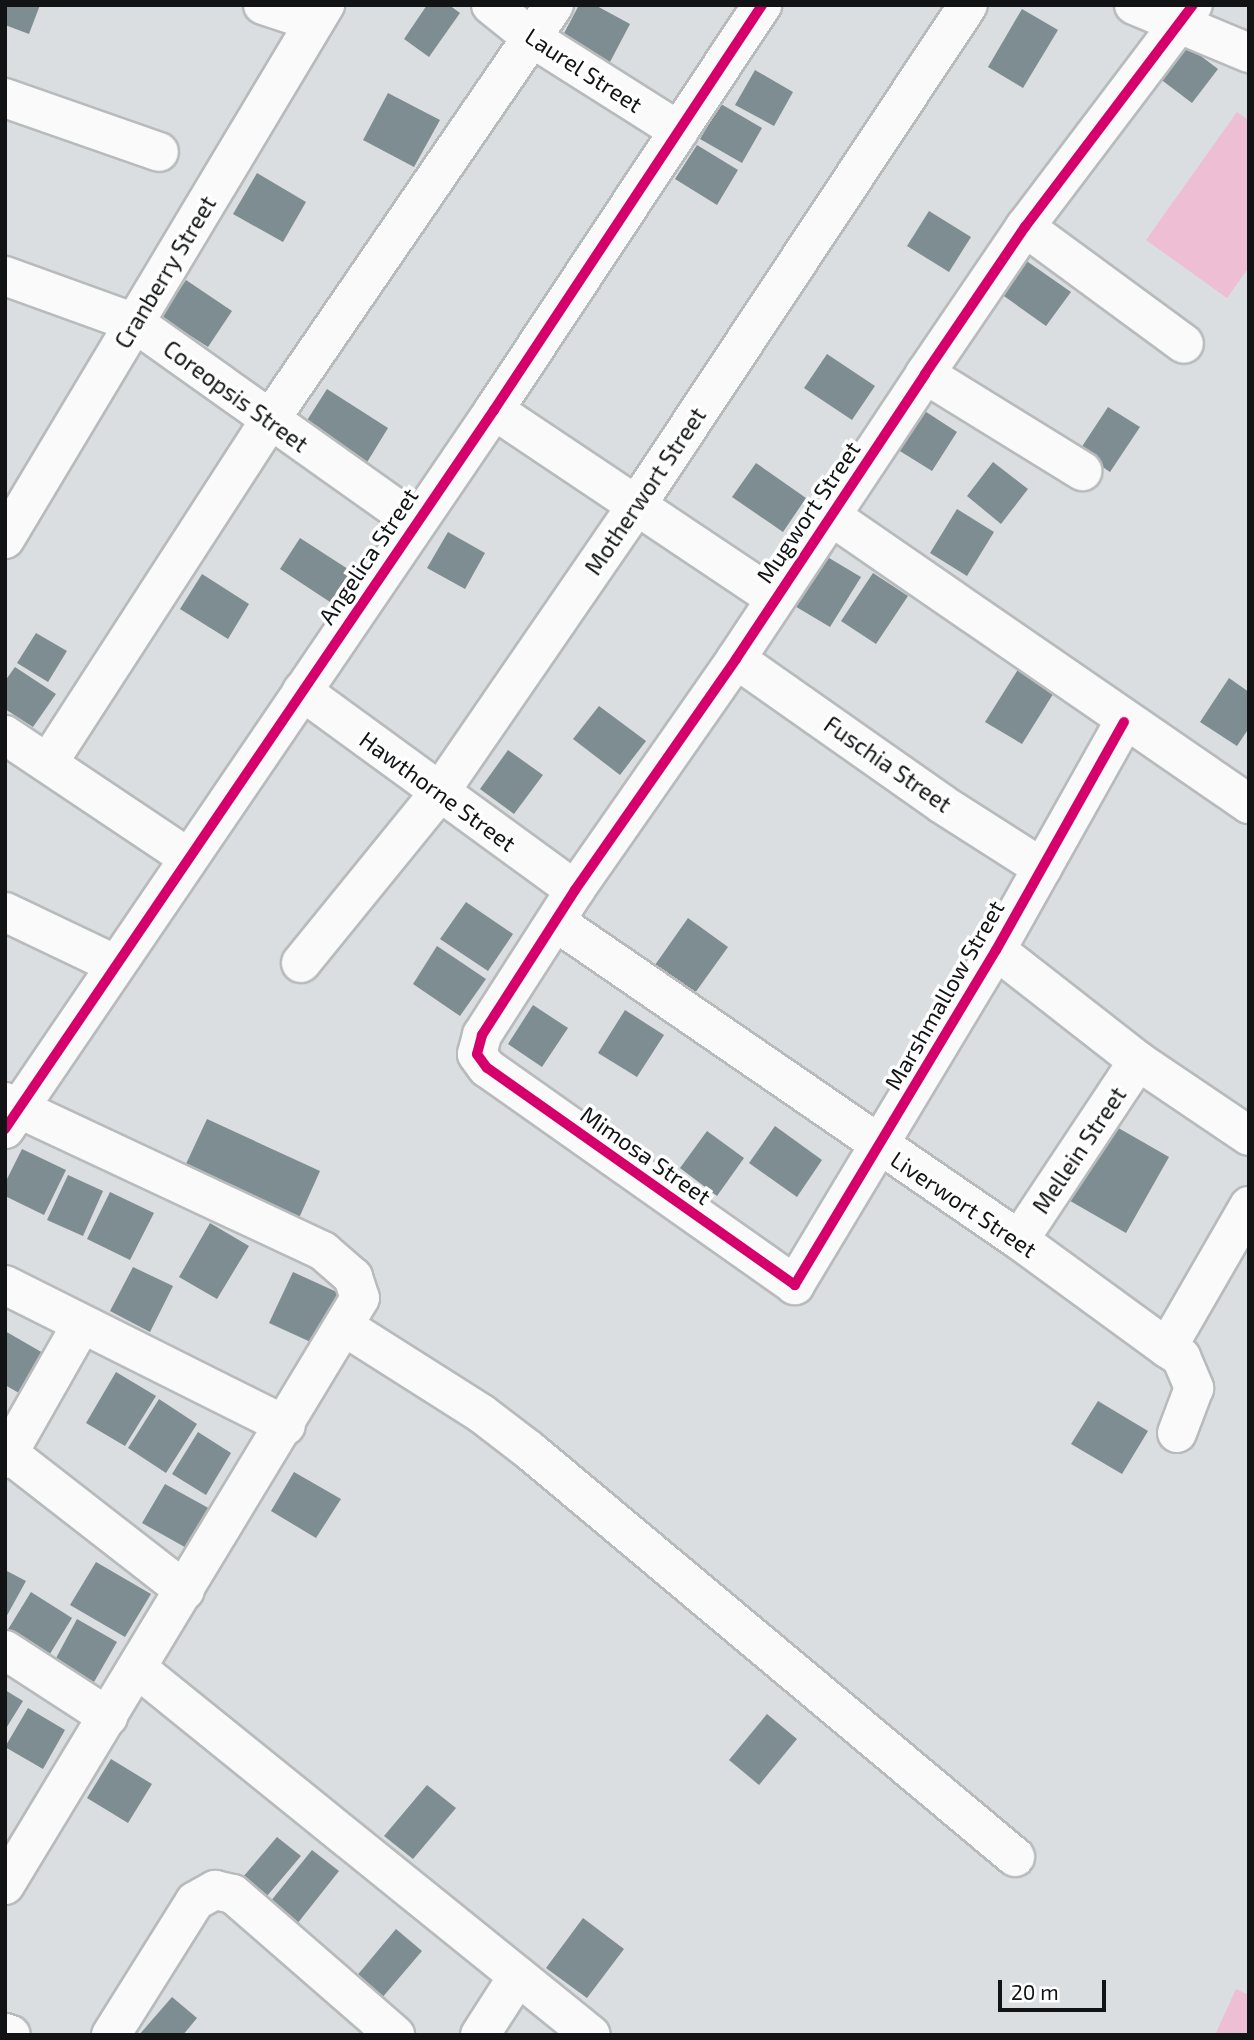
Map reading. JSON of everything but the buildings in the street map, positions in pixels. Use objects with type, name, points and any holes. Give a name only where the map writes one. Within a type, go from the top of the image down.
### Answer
[{"type":"street","points":[[262,5],[320,14]]},
{"type":"street","name":"Laurel Street","points":[[491,5],[532,38],[679,131]]},
{"type":"street","points":[[48,763],[269,421],[554,5]]},
{"type":"street","name":"Angelica Street","points":[[9,1113],[189,858],[494,410],[762,5]]},
{"type":"street","name":"Motherwort Street","points":[[301,963],[439,793],[638,503],[968,5]]},
{"type":"street","points":[[1134,5],[1186,14],[1249,53]]},
{"type":"street","name":"Cranberry Street","points":[[5,539],[320,14]]},
{"type":"street","name":"Mugwort Street","points":[[477,1054],[482,1035],[566,906],[736,659],[1025,227],[1186,14]]},
{"type":"street","points":[[5,98],[159,152]]},
{"type":"street","points":[[1025,227],[1184,344]]},
{"type":"street","name":"Coreopsis Street","points":[[5,276],[135,323],[269,421],[416,523]]},
{"type":"street","points":[[925,374],[1082,471]]},
{"type":"street","points":[[494,410],[638,503],[775,598]]},
{"type":"street","points":[[831,516],[1124,722],[1249,804]]},
{"type":"street","name":"Fuschia Street","points":[[736,659],[942,804],[1042,867]]},
{"type":"street","name":"Hawthorne Street","points":[[302,691],[439,793],[566,906]]},
{"type":"street","name":"Marshmallow Street","points":[[795,1285],[881,1147],[1124,722]]},
{"type":"street","points":[[5,734],[189,858]]},
{"type":"street","name":"Liverwort Street","points":[[566,906],[881,1147],[1019,1240],[1181,1357],[1194,1388],[1177,1433]]},
{"type":"street","points":[[5,912],[114,964]]},
{"type":"street","points":[[996,950],[1138,1061],[1249,1136]]},
{"type":"street","name":"Mimosa Street","points":[[477,1054],[487,1068],[795,1285]]},
{"type":"street","name":"Mellein Street","points":[[1019,1240],[1138,1061]]},
{"type":"street","points":[[9,1113],[323,1251],[342,1264],[359,1288],[360,1298],[286,1426],[138,1669],[12,1861]]},
{"type":"street","points":[[1167,1348],[1249,1206]]},
{"type":"street","points":[[5,1285],[286,1426]]},
{"type":"street","points":[[81,1325],[7,1456],[185,1591]]},
{"type":"street","points":[[345,1327],[482,1414],[528,1450],[1015,1857]]},
{"type":"street","points":[[5,1650],[108,1717]]},
{"type":"street","points":[[138,1669],[591,2035]]},
{"type":"street","points":[[111,2035],[195,1901],[224,1890],[396,2035]]},
{"type":"street","points":[[480,2035],[517,1976]]},
{"type":"street","points":[[5,2033],[10,2035]]},
{"type":"shaded area","points":[[1237,112],[1249,120],[1249,267],[1227,298],[1146,240]]},
{"type":"shaded area","points":[[1236,1989],[1249,1995],[1249,2035],[1215,2035]]},
{"type":"cycle path","points":[[5,1129],[494,410],[762,5]]},
{"type":"cycle path","points":[[1124,722],[996,950],[795,1285],[487,1068],[477,1054],[482,1035],[575,890],[736,659],[1025,227],[1193,5]]}]
